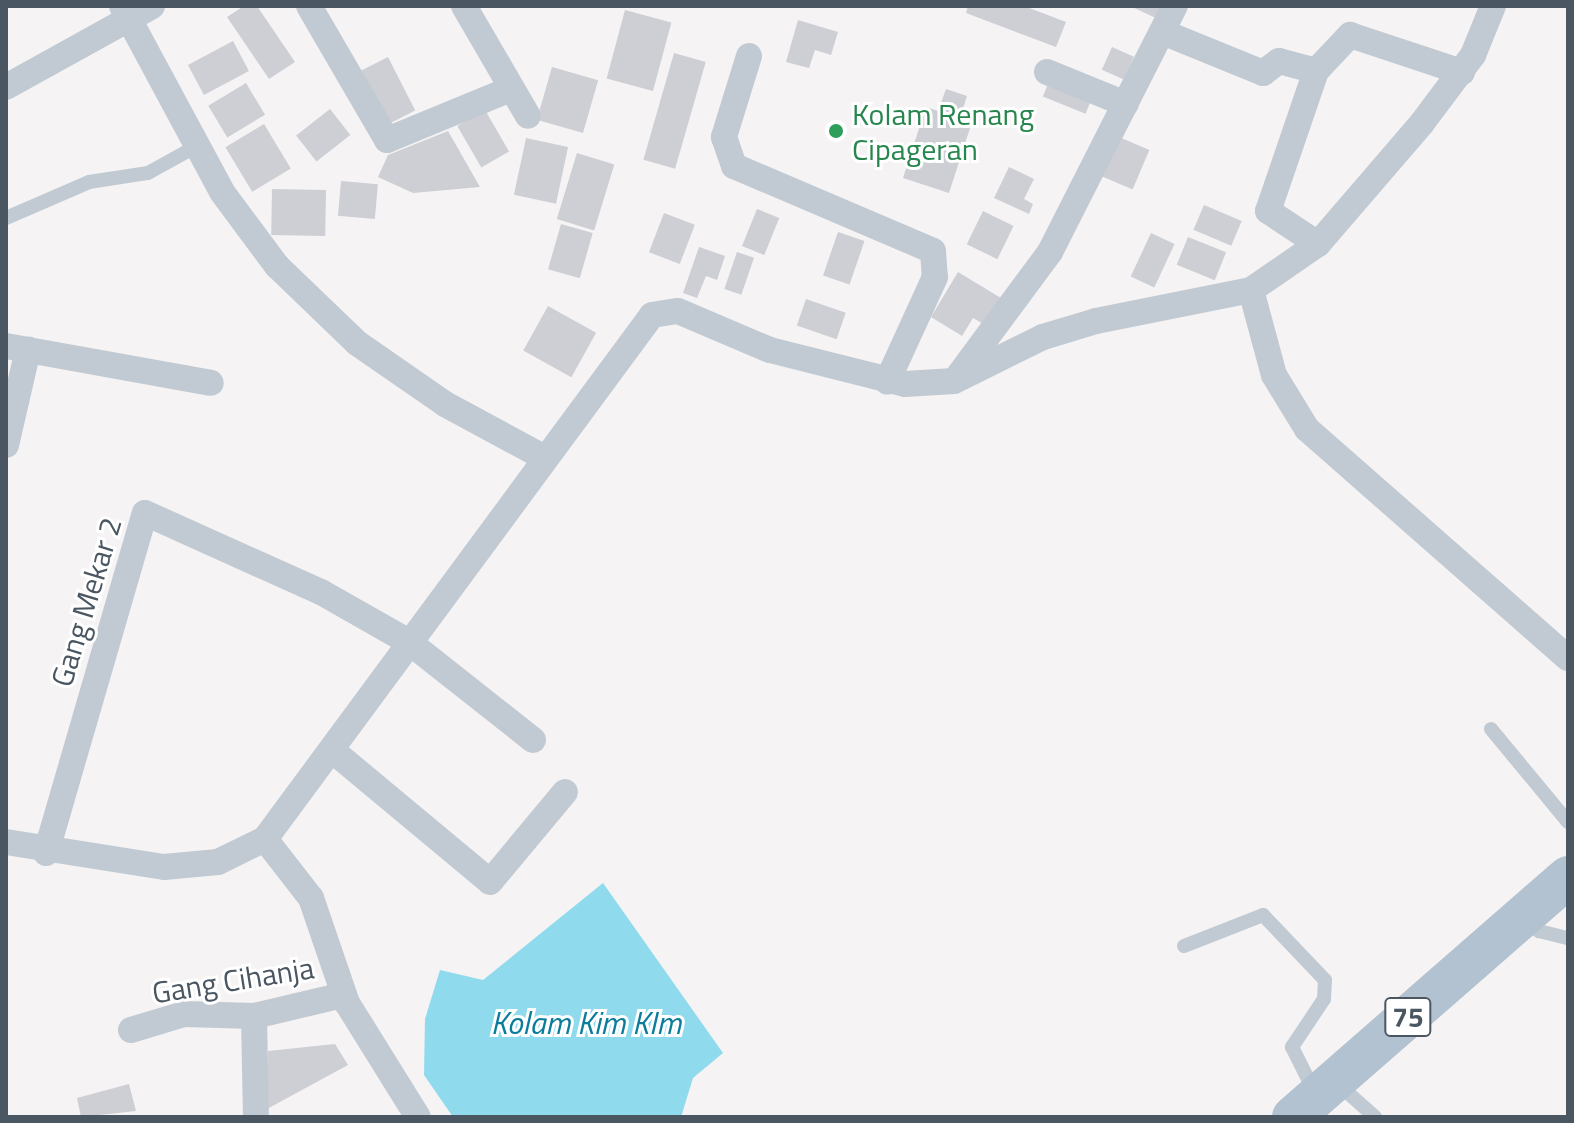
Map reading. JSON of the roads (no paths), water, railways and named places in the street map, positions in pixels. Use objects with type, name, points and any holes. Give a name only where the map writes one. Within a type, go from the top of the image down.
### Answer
[{"type":"main road","name":"75","points":[[1315,1098],[1568,877]]},
{"type":"street","points":[[309,6],[387,140],[511,89]]},
{"type":"street","points":[[464,6],[528,116]]},
{"type":"street","points":[[954,381],[1050,252],[1165,33],[1175,6]]},
{"type":"street","points":[[6,842],[46,853],[164,867],[218,862],[265,839],[333,751],[632,336],[663,310],[770,350],[887,382],[954,381],[1043,337],[1251,290],[1318,244],[1462,72],[1493,6]]},
{"type":"street","points":[[6,87],[134,10],[195,147],[277,266],[357,343],[445,404],[545,458]]},
{"type":"street","points":[[1165,33],[1263,73],[1279,61],[1316,71]]},
{"type":"street","points":[[1318,244],[1268,211],[1316,71],[1350,35],[1462,72]]},
{"type":"street","points":[[749,56],[724,137],[734,166],[933,251],[935,277],[887,382]]},
{"type":"street","points":[[1047,72],[1126,104]]},
{"type":"street","points":[[1251,290],[1274,375],[1307,429],[1568,658]]},
{"type":"street","points":[[6,445],[17,348],[211,383]]},
{"type":"street","name":"Gang Mekar 2","points":[[46,853],[145,513],[321,592],[409,642]]},
{"type":"street","points":[[409,642],[533,740]]},
{"type":"street","points":[[333,751],[490,882],[565,792]]},
{"type":"street","points":[[265,839],[325,924],[343,995],[418,1117]]},
{"type":"street","name":"Gang Cihanja","points":[[131,1030],[184,1014],[254,1016],[343,995]]},
{"type":"street","points":[[254,1016],[256,1117]]},
{"type":"lane","points":[[6,218],[89,182],[148,173],[195,147]]},
{"type":"lane","points":[[1491,729],[1568,822]]},
{"type":"lane","points":[[1184,946],[1263,915],[1325,980],[1324,999],[1292,1047],[1315,1098],[1375,1117]]},
{"type":"lane","points":[[1524,916],[1539,931],[1568,938]]},
{"type":"water","name":"Kolam Kim KIm","points":[[603,883],[723,1053],[693,1078],[681,1117],[453,1117],[424,1075],[425,1019],[440,970],[483,980]]},
{"type":"place","name":"Kolam Renang Cipageran","points":[[836,131]]}]
